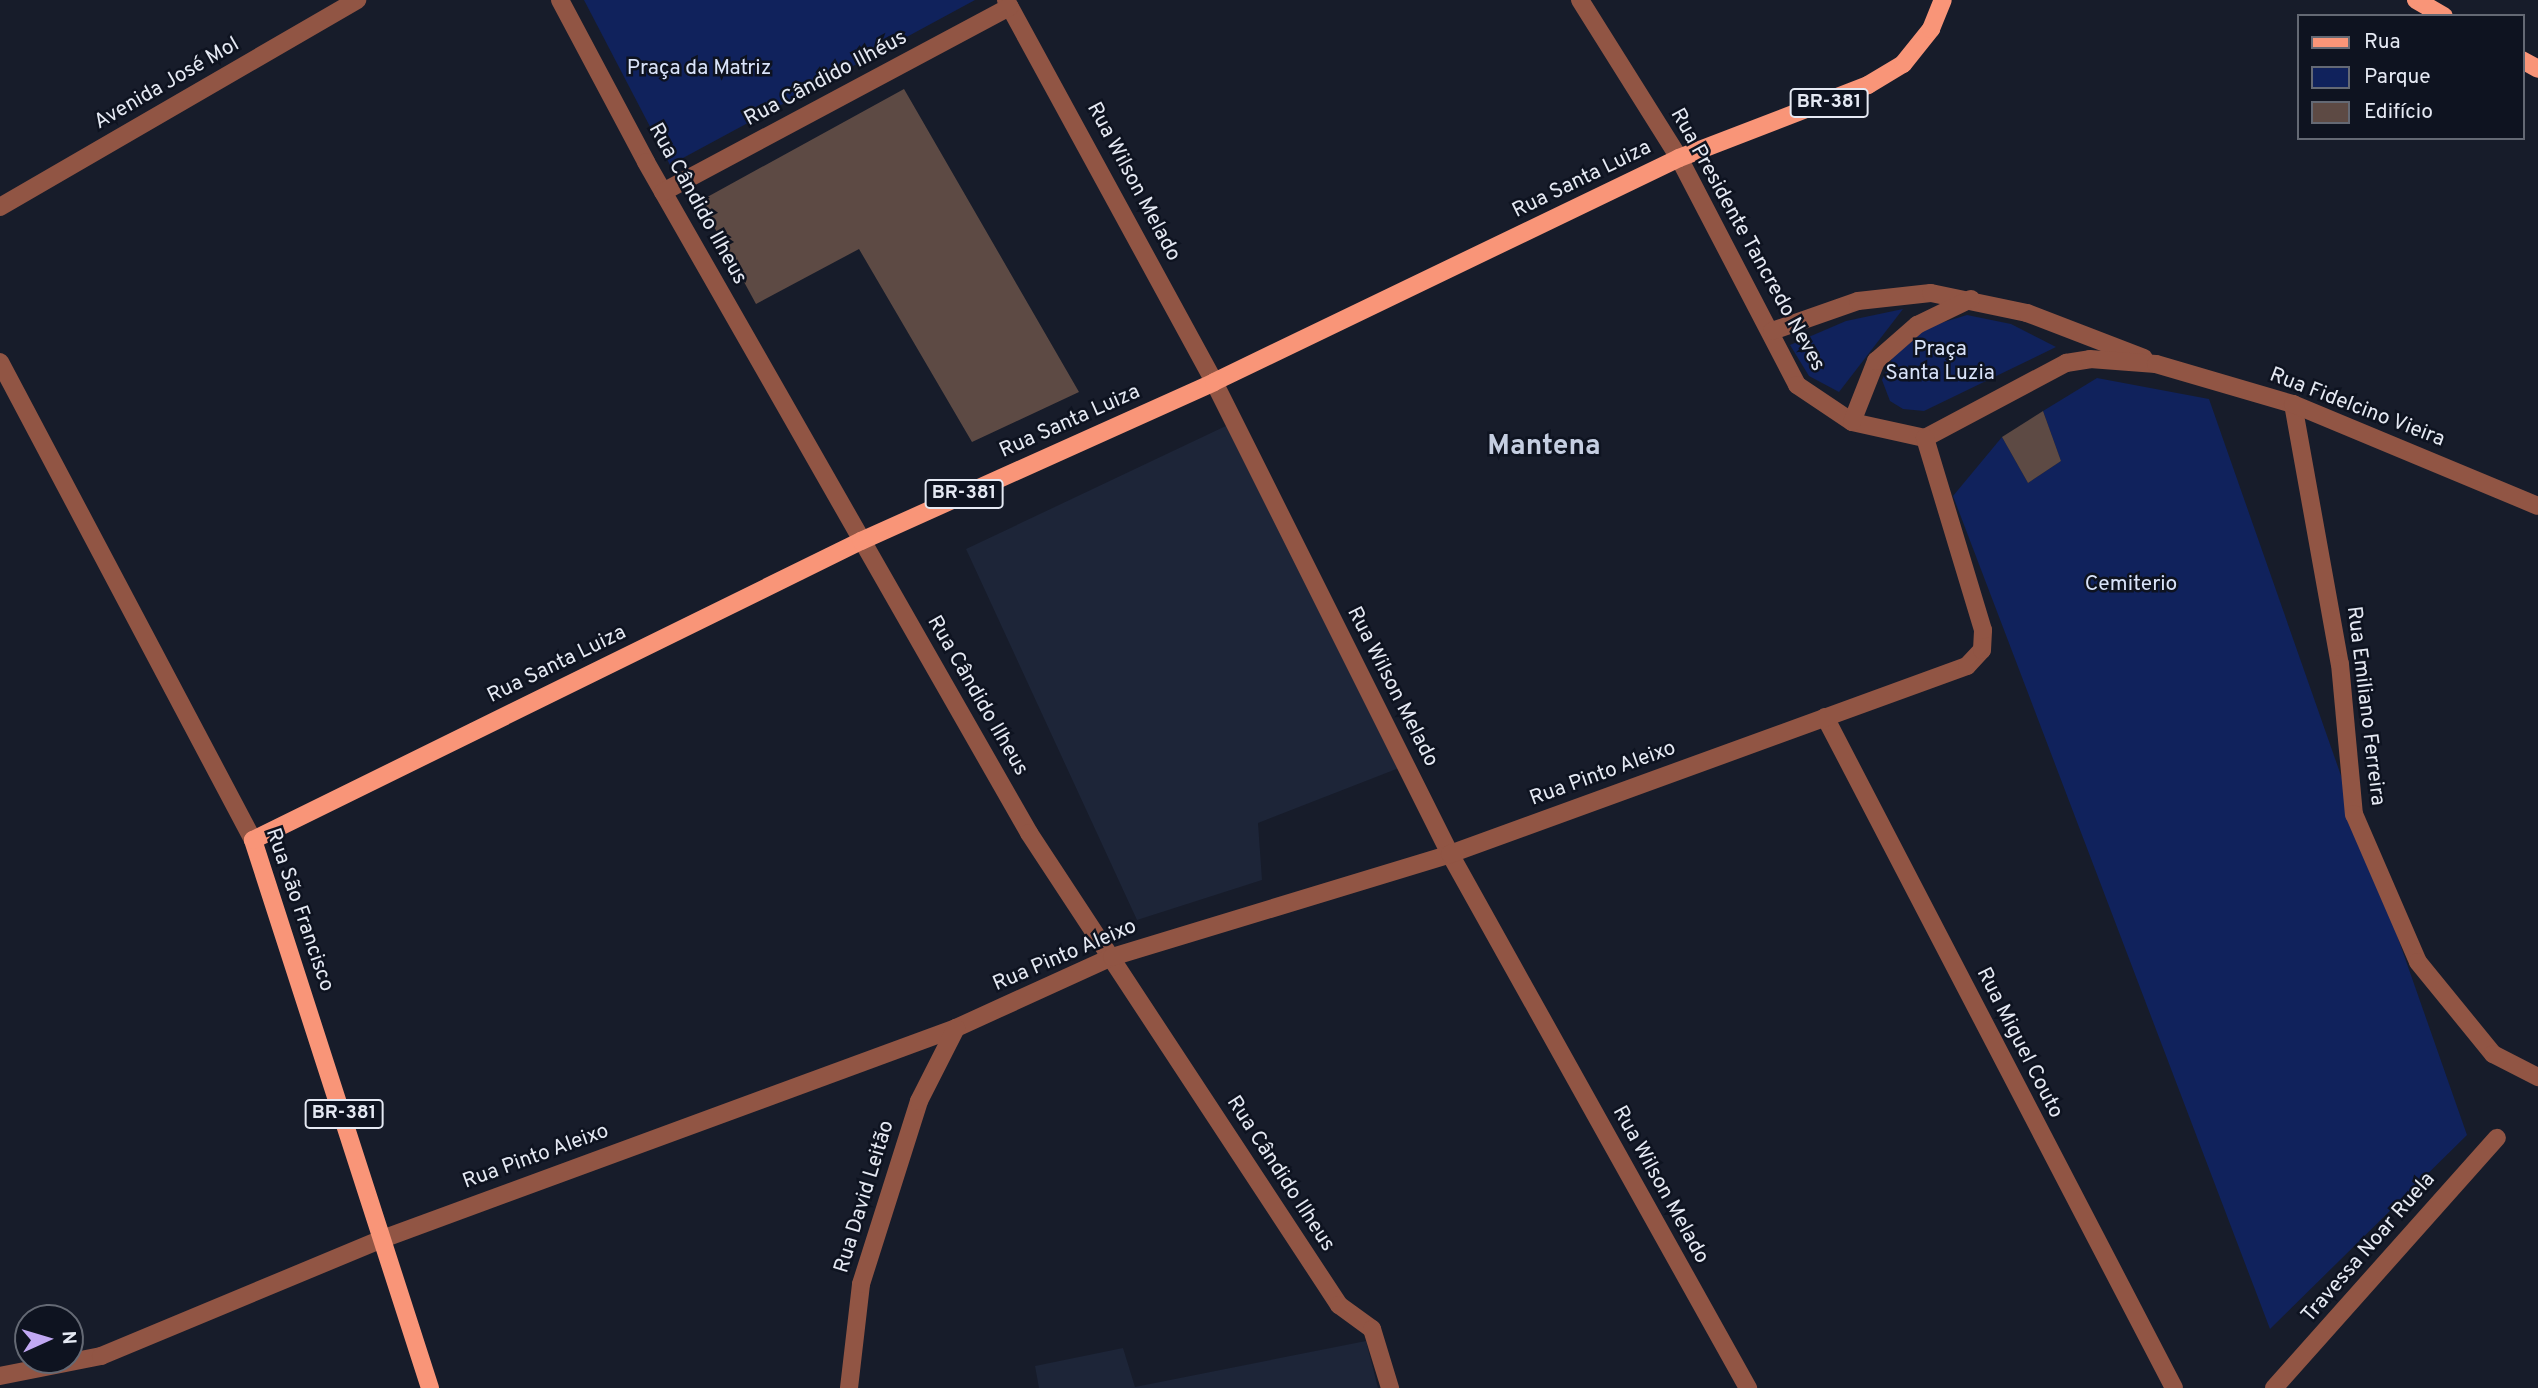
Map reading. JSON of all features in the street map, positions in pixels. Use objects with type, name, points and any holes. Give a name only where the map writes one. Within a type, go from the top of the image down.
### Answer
[{"type":"main road","name":"BR-381","points":[[1679,158],[1824,105],[1879,78],[1910,55],[1931,29],[1943,0]]},
{"type":"main road","points":[[2416,0],[2440,14]]},
{"type":"main road","name":"Rua Santa Luiza","points":[[253,840],[861,541],[1214,382],[1679,158]]},
{"type":"main road","name":"Rua São Francisco","points":[[253,840],[385,1238],[430,1388]]},
{"type":"street","name":"Avenida José Mol","points":[[0,207],[357,0]]},
{"type":"street","name":"Rua Cândido Ilheus","points":[[560,0],[663,192],[1029,833],[1339,1305],[1372,1329],[1390,1388]]},
{"type":"street","name":"Rua Presidente Tancredo Neves","points":[[1580,0],[1679,158],[1772,331],[1797,385],[1852,422],[1925,438]]},
{"type":"street","name":"Rua Cândido Ilhéus","points":[[663,192],[1008,3]]},
{"type":"street","name":"Rua Wilson Melado","points":[[1008,3],[1214,382],[1450,854],[1748,1388]]},
{"type":"street","name":"Rua Fidelcino Vieira","points":[[1772,331],[1858,301],[1931,293],[1971,299],[2066,326],[2156,364],[2293,404],[2538,506]]},
{"type":"street","points":[[1852,422],[1876,361],[1885,351],[1916,325],[1971,299]]},
{"type":"street","name":"Rua Fidelcino Vieira","points":[[1925,438],[2066,363],[2090,359],[2156,364]]},
{"type":"street","name":"Rua São Francisco","points":[[0,362],[253,840]]},
{"type":"street","name":"Rua Emiliano Ferreira","points":[[2293,404],[2340,664],[2354,814],[2418,962],[2493,1054],[2538,1077]]},
{"type":"street","name":"Rua Pinto Aleixo","points":[[0,1376],[101,1356],[385,1238],[956,1028],[1112,957],[1450,854],[1966,666],[1982,650],[1983,630],[1925,438]]},
{"type":"street","name":"Rua Miguel Couto","points":[[1825,717],[2174,1388]]},
{"type":"street","name":"Rua David Leitão","points":[[849,1388],[861,1284],[919,1101],[956,1028]]},
{"type":"street","name":"Travessa Noar Ruela","points":[[2274,1388],[2497,1138]]},
{"type":"shaded area","points":[[1230,424],[1399,768],[1258,823],[1262,880],[1137,920],[966,549]]},
{"type":"shaded area","points":[[1366,1341],[1378,1388],[1039,1388],[1035,1366],[1123,1348],[1135,1387]]},
{"type":"green space","name":"Praça da Matriz","points":[[584,0],[975,0],[670,165]]},
{"type":"green space","name":"Praça Santa Luzia","points":[[1903,309],[1839,392],[1809,376],[1790,345],[1846,321]]},
{"type":"green space","name":"Praça Santa Luzia","points":[[1967,315],[2011,324],[2056,347],[1924,411],[1903,409],[1890,401],[1882,380],[1895,352],[1918,330]]},
{"type":"green space","name":"Cemiterio","points":[[2097,378],[2209,399],[2467,1135],[2270,1329],[1953,496],[2002,437],[2028,483],[2061,461],[2043,411]]},
{"type":"building","points":[[904,89],[1079,392],[972,442],[859,249],[756,304],[700,201]]},
{"type":"building","points":[[2043,411],[2061,461],[2028,483],[2002,437]]},
{"type":"district","name":"Mantena","points":[[1544,447]]}]
